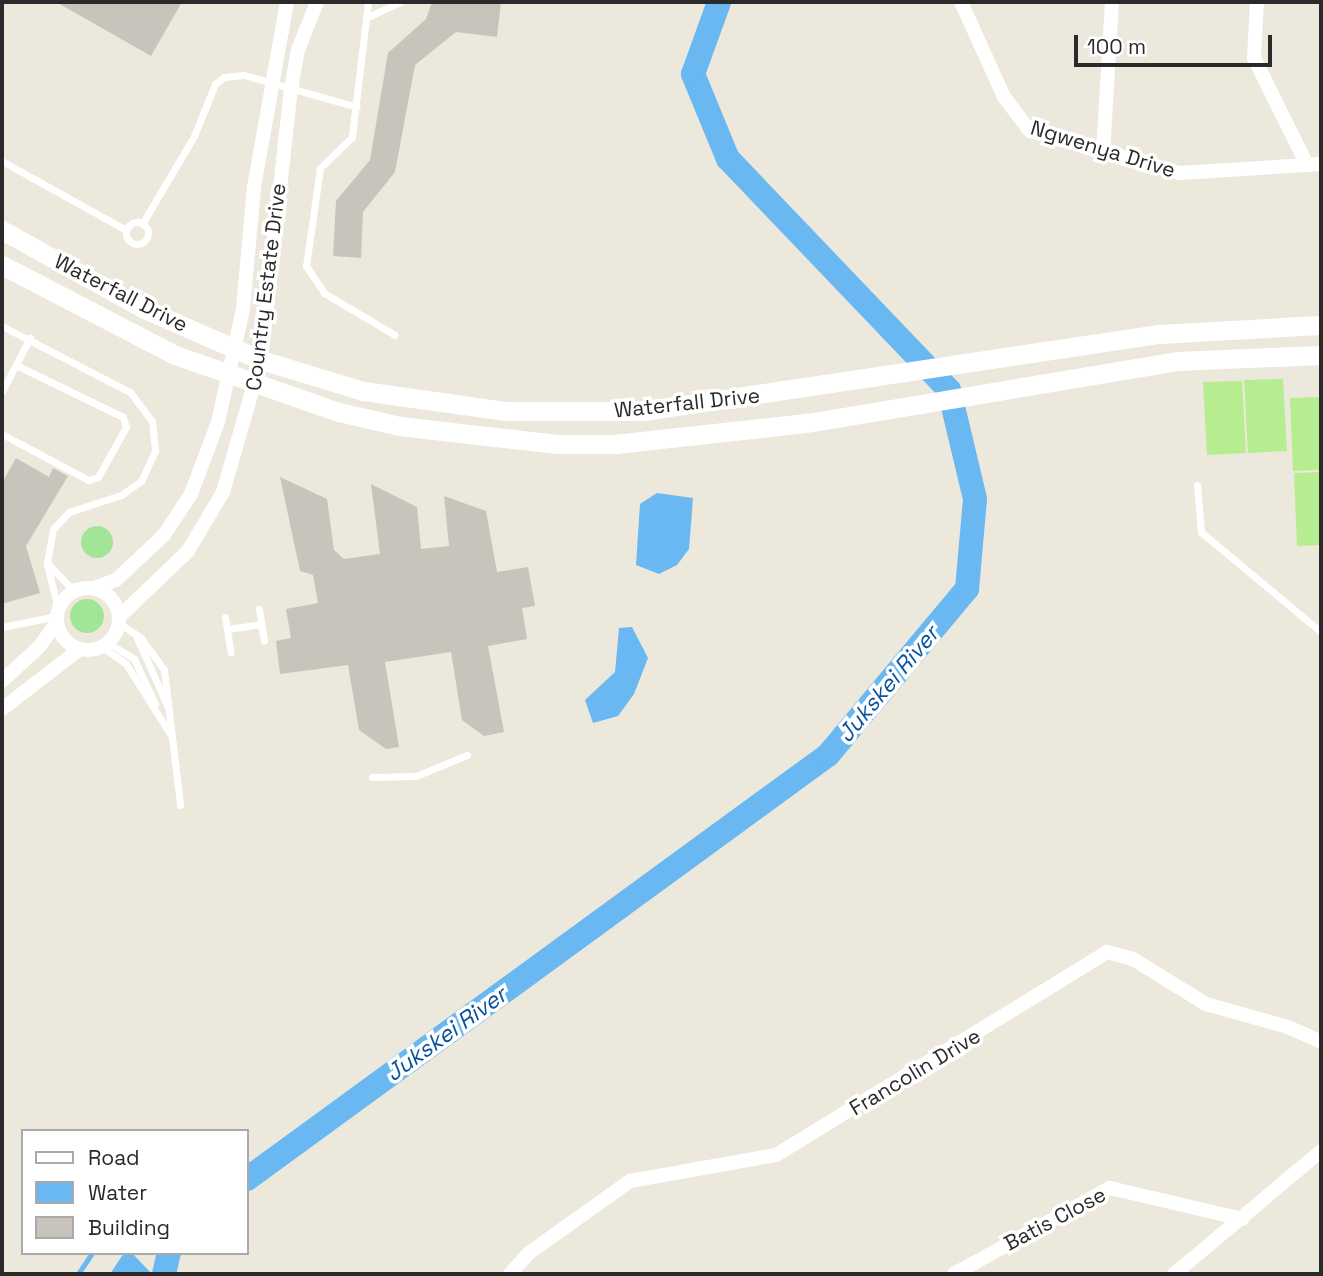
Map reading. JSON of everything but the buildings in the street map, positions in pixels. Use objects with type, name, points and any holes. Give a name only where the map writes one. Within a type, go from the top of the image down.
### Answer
[{"type":"main road","name":"Waterfall Drive","points":[[2,230],[142,308],[261,360],[363,391],[505,411],[643,411],[809,389],[1037,351],[1235,327],[1321,325]]},
{"type":"main road","name":"Waterfall Drive","points":[[2,265],[175,355],[338,412],[399,425],[557,444],[615,444],[813,422],[1177,361],[1321,355]]},
{"type":"street","name":"Country Estate Drive","points":[[88,588],[116,580],[147,552],[182,510],[214,433],[234,348],[271,83],[287,2]]},
{"type":"street","name":"Country Estate Drive","points":[[123,623],[188,551],[204,527],[223,492],[257,384],[291,89],[298,50],[317,2]]},
{"type":"street","name":"Ngwenya Drive","points":[[961,2],[1003,97],[1023,127],[1103,153],[1179,173],[1314,164]]},
{"type":"street","points":[[1103,153],[1112,2]]},
{"type":"street","points":[[1257,2],[1254,58],[1314,164]]},
{"type":"street","points":[[2,681],[39,648],[67,595],[88,588],[111,598],[123,623],[105,645],[80,649],[2,709]]},
{"type":"street","points":[[57,616],[64,639],[80,649]]},
{"type":"street","name":"Francolin Drive","points":[[510,1274],[529,1253],[630,1181],[776,1155],[1107,952],[1133,959],[1206,1004],[1288,1027],[1321,1042]]},
{"type":"street","points":[[1174,1274],[1321,1151]]},
{"type":"street","name":"Batis Close","points":[[954,1274],[1110,1188],[1242,1219]]},
{"type":"lane","points":[[369,2],[357,107],[349,141],[320,168],[306,266],[324,293],[395,335]]},
{"type":"lane","points":[[366,18],[400,2]]},
{"type":"lane","points":[[142,224],[194,136],[215,84],[236,74],[357,107]]},
{"type":"lane","points":[[2,161],[126,230],[130,243],[141,244],[148,234],[142,224]]},
{"type":"lane","points":[[126,230],[131,223],[142,224]]},
{"type":"lane","points":[[2,326],[30,338],[138,398],[152,421],[155,436],[155,451],[141,481],[121,495],[81,506],[62,518],[49,540],[47,564],[57,616],[2,627]]},
{"type":"lane","points":[[2,391],[30,338]]},
{"type":"lane","points":[[2,434],[94,479],[126,427],[123,417],[16,365]]},
{"type":"lane","points":[[1197,485],[1200,532],[1321,632]]},
{"type":"lane","points":[[47,564],[63,582],[88,588]]},
{"type":"lane","points":[[259,609],[264,641]]},
{"type":"lane","points":[[225,617],[231,653]]},
{"type":"lane","points":[[123,623],[164,670],[180,805]]},
{"type":"lane","points":[[227,629],[261,624]]},
{"type":"lane","points":[[105,645],[134,659],[162,721],[171,734]]},
{"type":"lane","points":[[372,777],[416,776],[467,755]]},
{"type":"green space","points":[[1283,379],[1287,451],[1248,453],[1244,380]]},
{"type":"green space","points":[[1242,381],[1246,453],[1207,455],[1203,382]]},
{"type":"green space","points":[[1321,397],[1321,470],[1293,471],[1290,398]]},
{"type":"green space","points":[[1321,472],[1321,545],[1297,546],[1294,473]]},
{"type":"green space","points":[[97,526],[108,531],[113,542],[108,553],[97,558],[86,553],[81,542],[86,531]]},
{"type":"green space","points":[[87,599],[99,604],[104,616],[99,628],[87,633],[75,628],[70,616],[75,604]]},
{"type":"water","points":[[657,493],[693,498],[689,549],[677,565],[659,574],[636,565],[640,504]]},
{"type":"water","points":[[632,627],[648,658],[634,694],[618,716],[593,723],[585,700],[615,672],[619,628]]},
{"type":"water","points":[[123,1255],[134,1255],[152,1274],[110,1274]]},
{"type":"waterway","name":"Jukskei River","points":[[248,1178],[828,755],[967,589],[975,499],[949,390],[728,159],[693,74],[719,2]]},
{"type":"waterway","points":[[78,1274],[91,1255]]},
{"type":"waterway","name":"Jukskei River","points":[[164,1274],[169,1255]]}]
